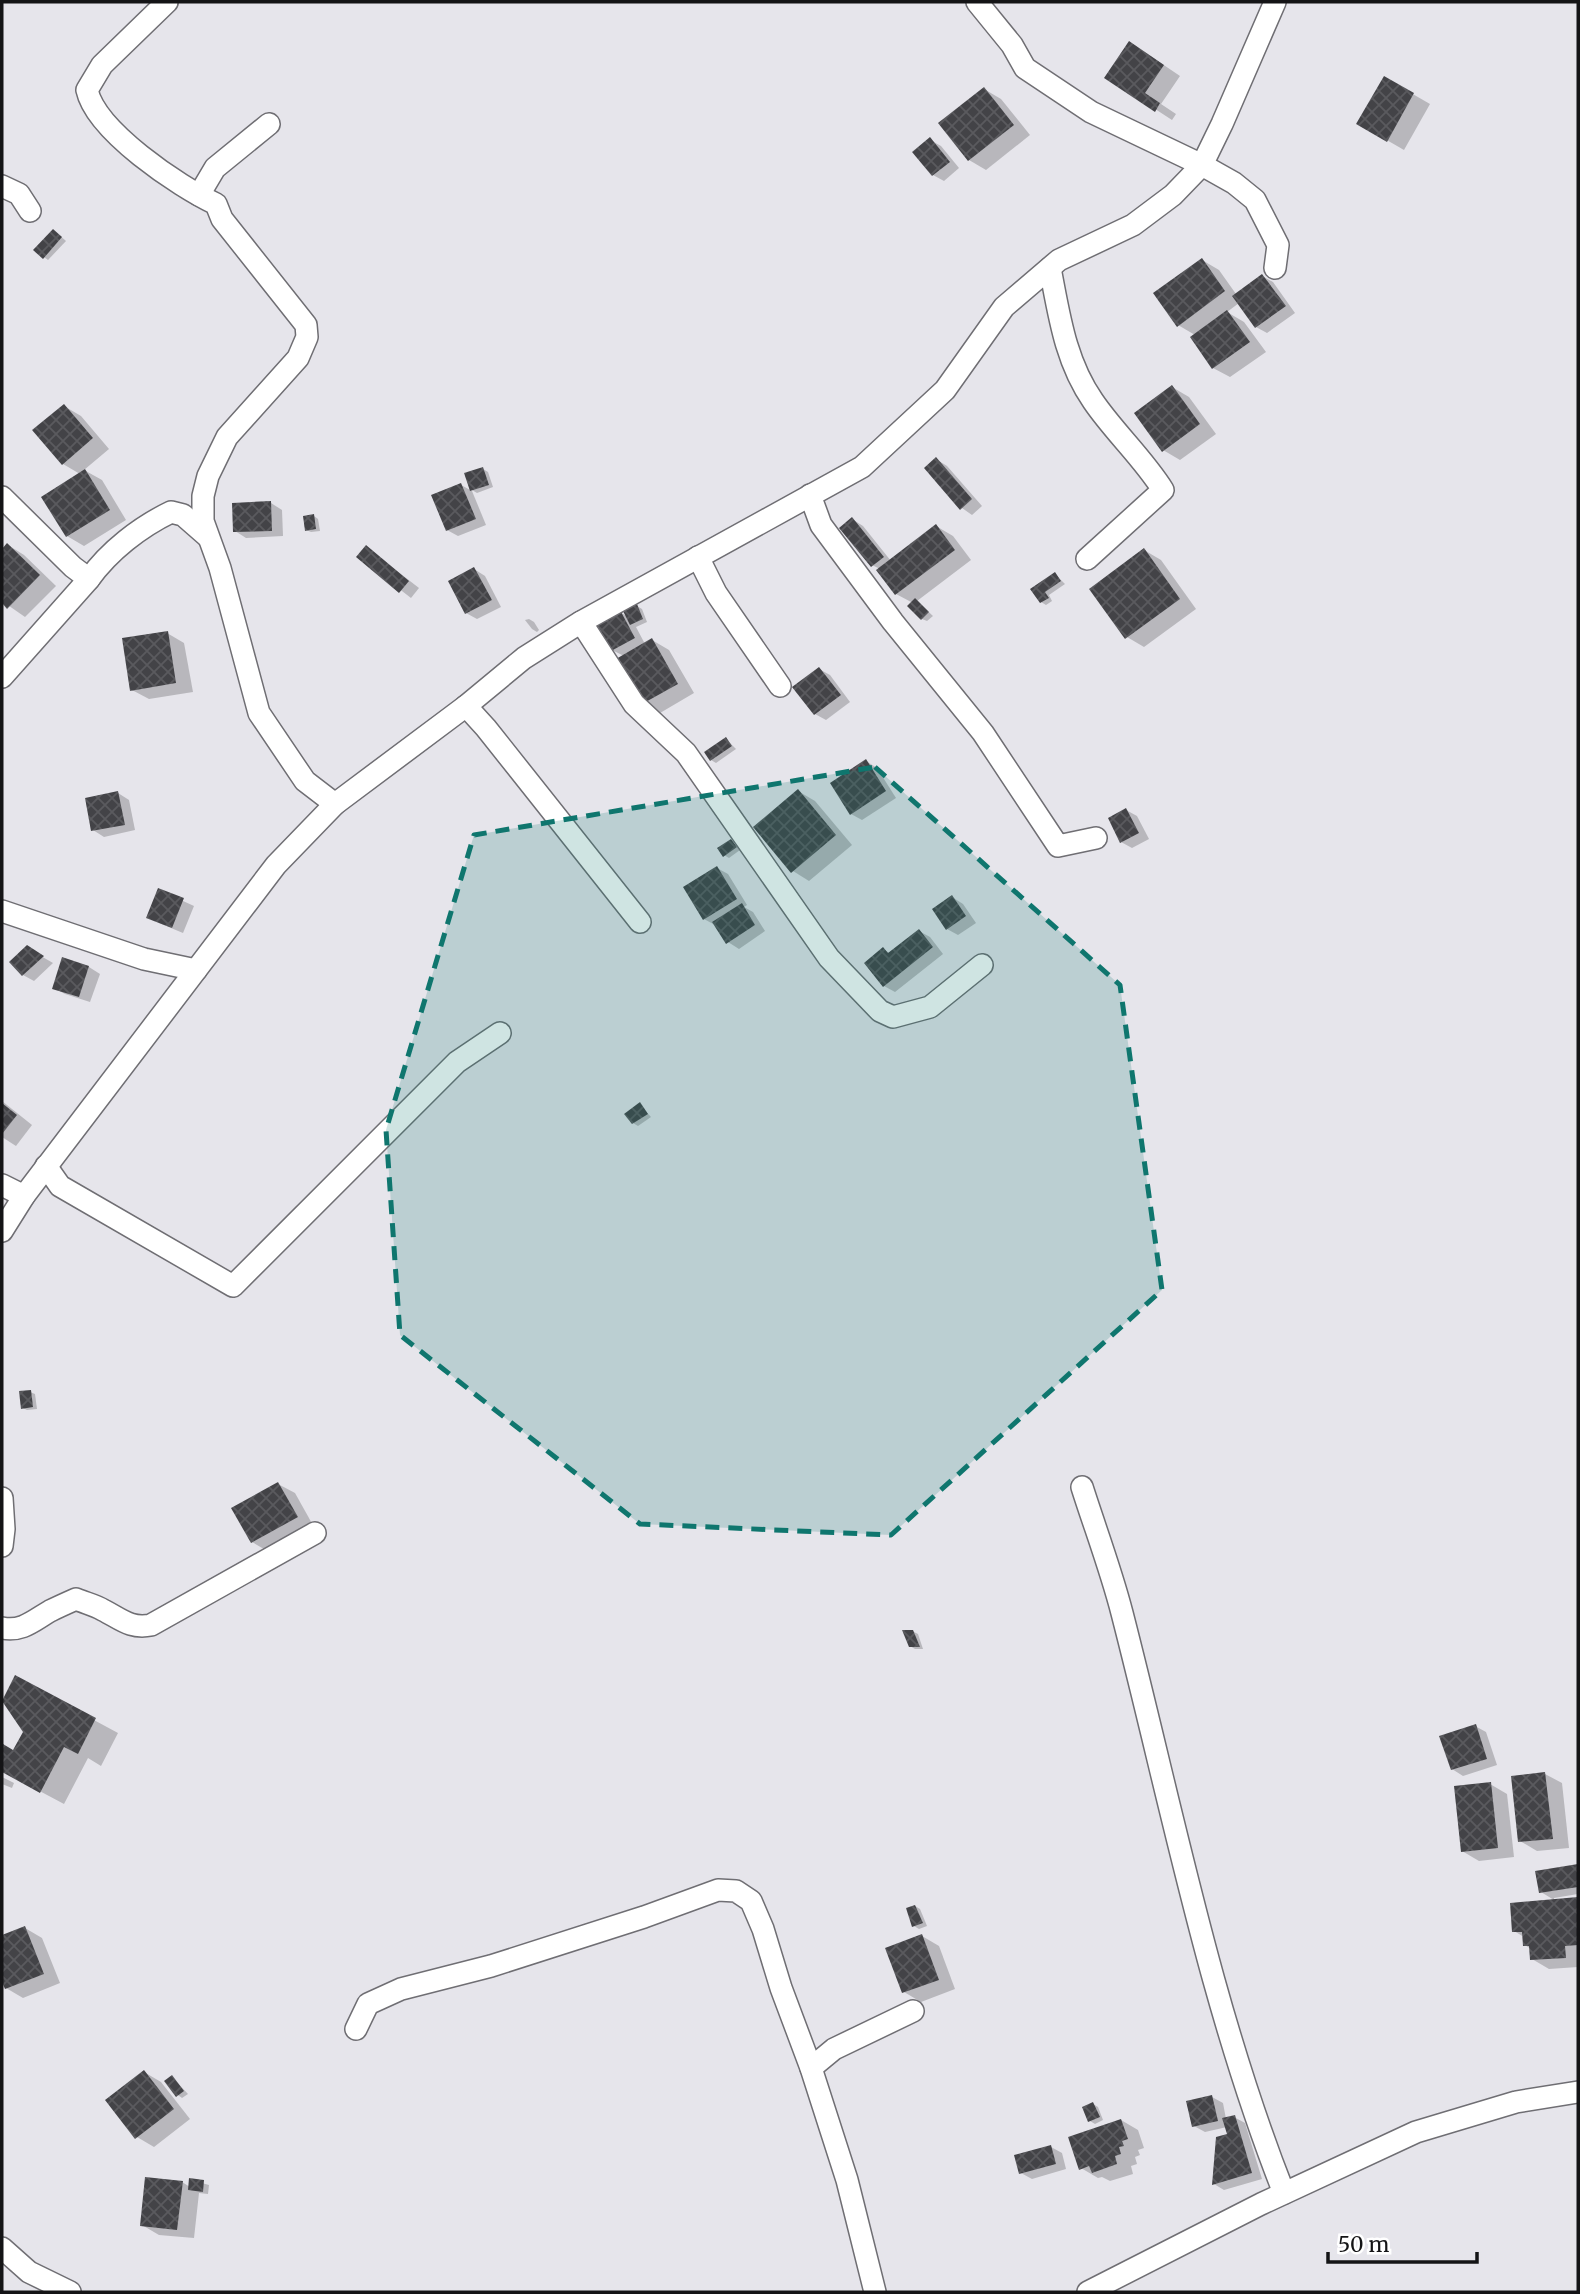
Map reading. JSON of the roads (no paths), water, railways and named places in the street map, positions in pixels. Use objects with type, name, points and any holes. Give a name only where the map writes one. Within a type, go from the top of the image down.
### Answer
[{"type":"street","points":[[167,2],[102,65],[87,90],[90,103],[130,148],[216,204],[222,219],[306,325],[307,337],[298,358],[227,437],[208,476],[203,496],[203,521],[220,568],[259,713],[305,781],[335,804]]},
{"type":"street","points":[[977,2],[1012,45],[1025,68],[1091,112],[1202,164],[1234,183],[1255,200],[1278,245],[1275,268]]},
{"type":"street","points":[[2,1231],[46,1166],[276,865],[335,804],[524,659],[581,622],[862,467],[945,390],[1004,307],[1059,260],[1133,225],[1173,195],[1202,164],[1275,2]]},
{"type":"street","points":[[199,195],[215,169],[268,124]]},
{"type":"street","points":[[2,186],[19,194],[30,211]]},
{"type":"street","points":[[1050,268],[1070,360],[1092,400],[1151,471],[1163,490],[1087,559]]},
{"type":"street","points":[[810,495],[821,525],[893,622],[983,733],[1058,846],[1096,838]]},
{"type":"street","points":[[2,497],[73,567],[89,579]]},
{"type":"street","points":[[2,677],[96,569],[137,532],[171,512],[183,515],[207,536]]},
{"type":"street","points":[[698,557],[716,593],[780,686]]},
{"type":"street","points":[[581,622],[634,704],[686,753],[830,958],[880,1011],[893,1017],[930,1007],[982,965]]},
{"type":"street","points":[[466,706],[640,922]]},
{"type":"street","points":[[2,911],[145,959],[196,970]]},
{"type":"street","points":[[46,1166],[60,1186],[233,1286],[457,1062],[500,1033]]},
{"type":"street","points":[[2,1185],[24,1196]]},
{"type":"street","points":[[1082,1487],[1121,1610],[1187,1885],[1215,1986],[1267,2151],[1284,2193]]},
{"type":"street","points":[[2,1498],[2,1546]]},
{"type":"street","points":[[2,1628],[12,1630],[27,1626],[76,1599],[103,1609],[119,1621],[137,1628],[151,1625],[315,1533]]},
{"type":"street","points":[[356,2029],[368,2004],[401,1989],[491,1966],[644,1917],[718,1890],[736,1891],[751,1901],[763,1929],[847,2180],[875,2292]]},
{"type":"street","points":[[811,2068],[834,2049],[913,2011]]},
{"type":"street","points":[[1088,2292],[1284,2193],[1416,2132],[1516,2102],[1578,2092]]},
{"type":"street","points":[[2,2248],[29,2272],[70,2292]]}]
